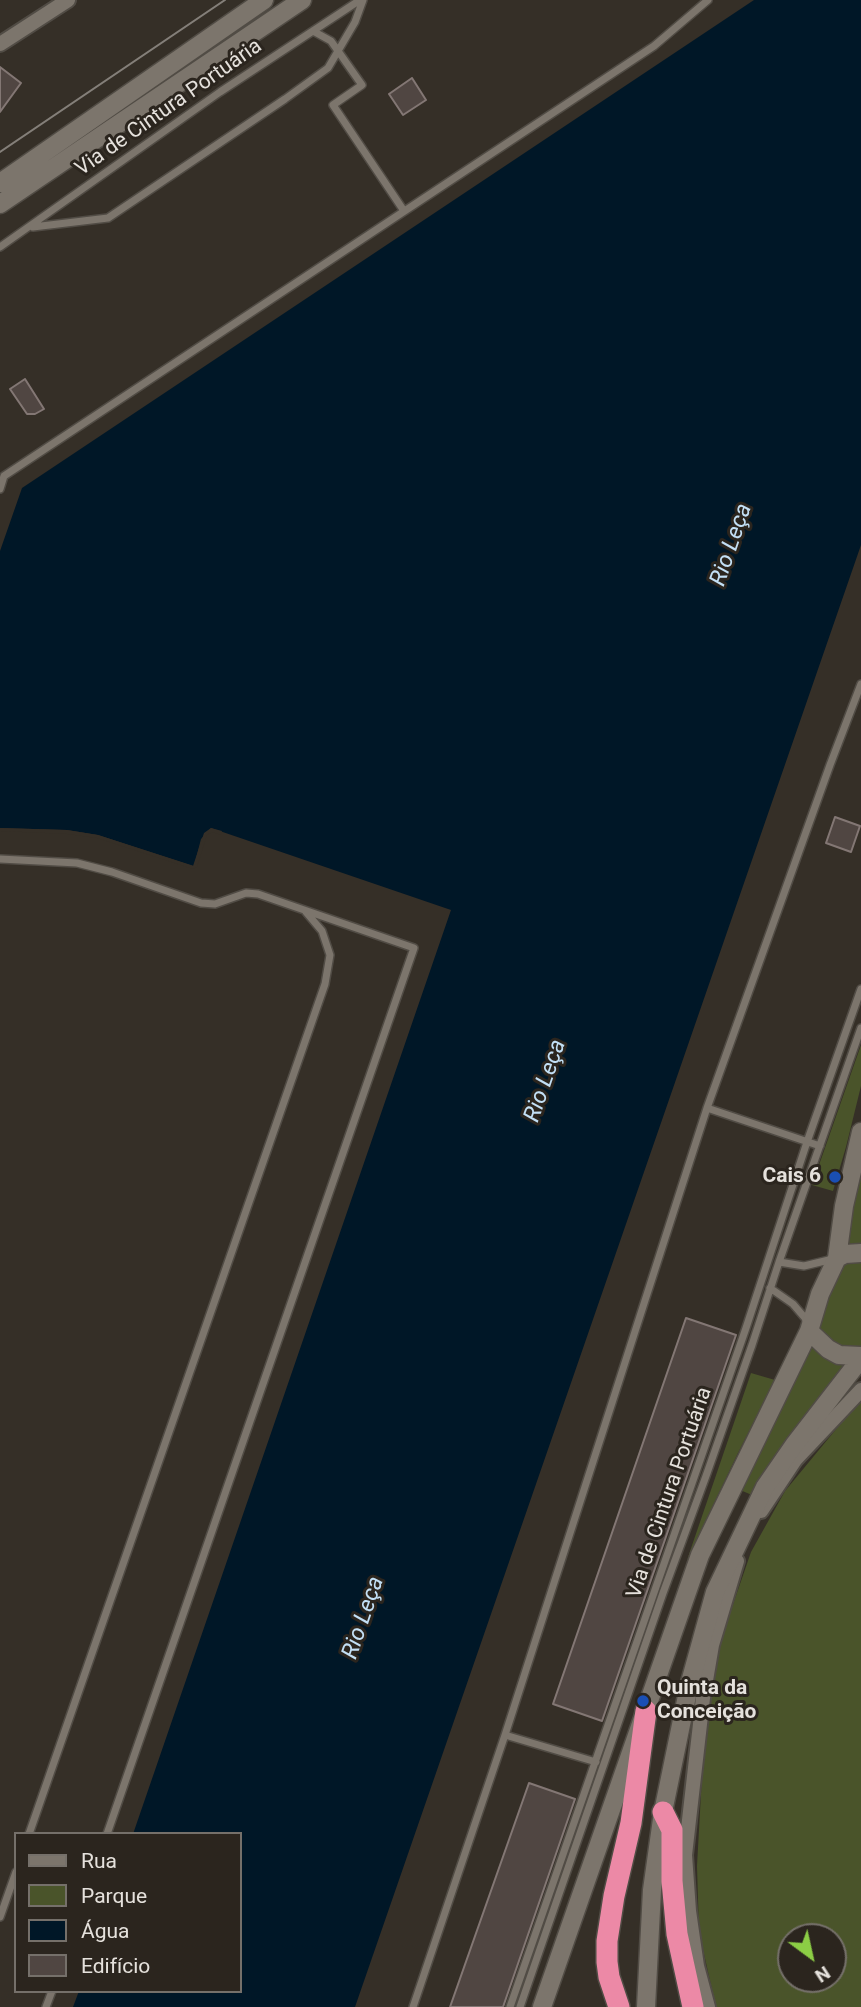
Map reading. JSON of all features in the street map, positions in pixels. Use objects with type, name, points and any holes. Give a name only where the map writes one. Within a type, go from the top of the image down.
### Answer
[{"type":"highway","points":[[618,2005],[609,1977],[607,1941],[631,1822],[646,1711]]},
{"type":"highway","points":[[663,1812],[672,1830],[672,1881],[677,1934],[693,2007]]},
{"type":"main road","points":[[0,183],[264,0]]},
{"type":"main road","points":[[0,204],[302,0]]},
{"type":"main road","points":[[542,2007],[700,1555],[809,1331],[820,1294],[837,1258],[844,1206],[861,1132]]},
{"type":"main road","points":[[837,1258],[861,1252]]},
{"type":"main road","points":[[646,2007],[652,1890],[663,1812],[688,1686],[722,1575],[758,1497],[771,1476],[861,1356],[839,1355],[828,1349],[809,1331]]},
{"type":"street","points":[[0,44],[68,0]]},
{"type":"street","points":[[708,2007],[697,1966],[685,1855],[702,1698],[712,1645],[734,1567],[760,1511],[794,1460],[861,1390]]},
{"type":"lane","name":"Via de Cintura Portuária","points":[[0,247],[220,92],[362,0]]},
{"type":"lane","points":[[30,227],[108,218],[328,68],[355,22],[362,0]]},
{"type":"lane","points":[[0,489],[2,473],[654,46],[708,0]]},
{"type":"lane","points":[[313,31],[331,41],[362,85],[333,105],[404,211]]},
{"type":"lane","points":[[413,2007],[505,1735],[707,1108],[861,684]]},
{"type":"lane","points":[[0,859],[77,863],[112,872],[201,903],[215,904],[246,893],[258,894],[414,948],[108,1832]]},
{"type":"lane","points":[[30,1832],[325,984],[330,955],[323,931],[305,910]]},
{"type":"lane","name":"Via de Cintura Portuária","points":[[510,2007],[861,989]]},
{"type":"lane","name":"Via de Cintura Portuária","points":[[520,2007],[861,1028]]},
{"type":"lane","points":[[707,1108],[820,1146]]},
{"type":"lane","points":[[779,1262],[804,1266],[837,1258]]},
{"type":"lane","points":[[770,1288],[793,1304],[805,1318],[809,1331]]},
{"type":"lane","points":[[505,1735],[596,1762]]},
{"type":"lane","points":[[0,1917],[14,1878]]},
{"type":"green space","points":[[861,1045],[861,1086],[833,1191],[812,1185]]},
{"type":"green space","points":[[861,1132],[861,1356],[759,1498],[733,1487],[809,1331]]},
{"type":"green space","points":[[751,1373],[775,1380],[687,1560]]},
{"type":"green space","points":[[861,1399],[861,2007],[716,2007],[699,1932],[697,1866],[704,1739],[719,1645],[751,1552],[785,1491]]},
{"type":"water","name":"Rio Leça","points":[[754,0],[861,0],[861,545],[355,2007],[73,2007],[78,1993],[242,1993],[242,1832],[134,1832],[451,910],[211,828],[201,839],[194,866],[98,835],[67,830],[0,828],[0,551],[22,488]]},
{"type":"pier","points":[[0,828],[67,830],[98,835],[193,866],[204,833],[211,828],[222,831],[221,835],[212,832],[207,835],[197,867],[193,869],[97,838],[0,831]]},
{"type":"building","points":[[0,67],[21,83],[0,112]]},
{"type":"building","points":[[412,78],[426,100],[403,115],[389,94]]},
{"type":"building","points":[[25,379],[44,409],[35,414],[27,414],[10,389]]},
{"type":"building","points":[[835,817],[860,826],[851,852],[826,843]]},
{"type":"building","points":[[686,1318],[736,1335],[602,1721],[553,1704]]},
{"type":"building","points":[[529,1783],[575,1799],[503,2007],[450,2007]]},
{"type":"tram line","points":[[0,152],[225,0]]},
{"type":"place","name":"Cais 6","points":[[835,1177]]},
{"type":"place","name":"Quinta da Conceição","points":[[643,1701]]}]
